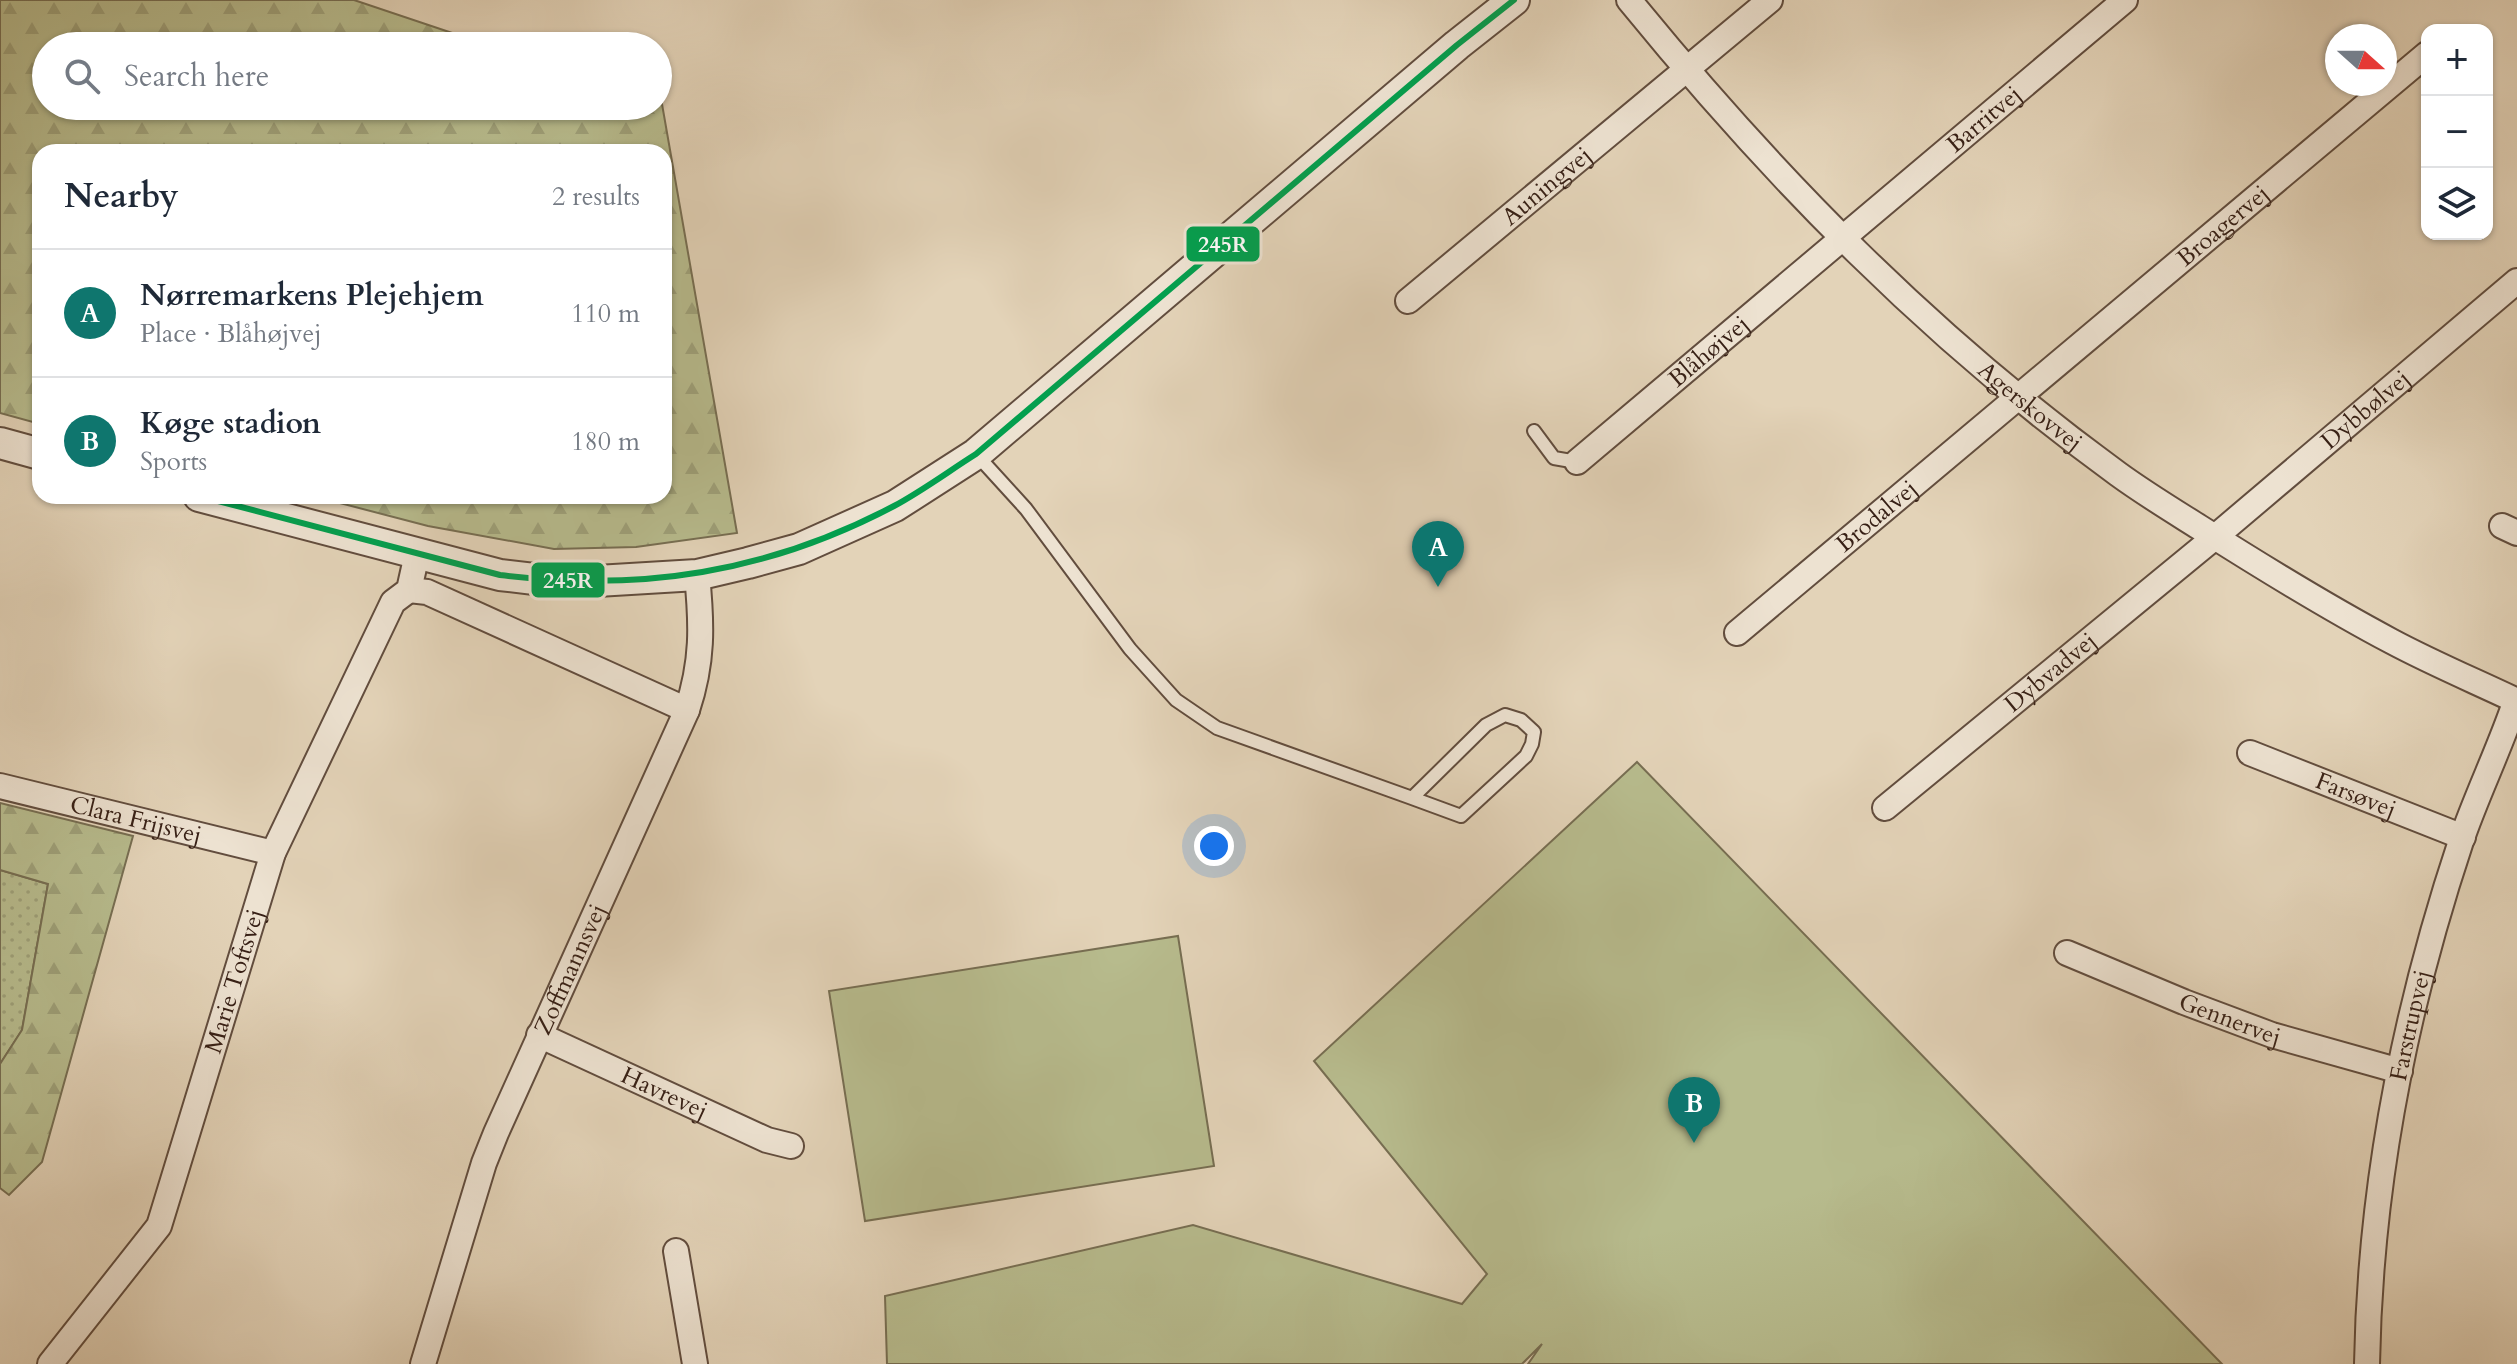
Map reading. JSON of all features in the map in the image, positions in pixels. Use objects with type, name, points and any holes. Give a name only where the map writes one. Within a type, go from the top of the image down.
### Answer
[{"type":"street","points":[[229,504],[500,575],[551,581],[697,575],[799,549],[895,506],[976,454],[1514,0]]},
{"type":"street","name":"Agerskovvej","points":[[1629,0],[1685,69],[1841,239],[1933,327],[2016,398],[2120,476],[2303,592],[2394,642],[2517,700]]},
{"type":"street","name":"Auningvej","points":[[1408,301],[1770,0]]},
{"type":"street","name":"Barritvej","points":[[1841,239],[2125,0]]},
{"type":"street","name":"Broagervej","points":[[2016,398],[2421,59]]},
{"type":"street","name":"Blåhøjvej","points":[[1577,462],[1841,239]]},
{"type":"street","name":"Dybbølvej","points":[[2215,537],[2517,281]]},
{"type":"street","name":"Brodalvej","points":[[1737,633],[2016,398]]},
{"type":"street","points":[[0,443],[32,452]]},
{"type":"street","name":"Dybvadvej","points":[[1885,808],[2215,537]]},
{"type":"street","name":"Marie Toftsvej","points":[[50,1364],[159,1226],[273,853],[393,602],[409,590],[417,554]]},
{"type":"street","name":"Zoffmannsvej","points":[[423,1364],[484,1163],[687,710],[697,679],[701,648],[697,575]]},
{"type":"street","points":[[409,590],[427,592],[687,710]]},
{"type":"street","name":"Farstrupvej","points":[[2367,1364],[2369,1286],[2400,1071],[2428,949],[2463,837],[2517,700]]},
{"type":"street","name":"Farsøvej","points":[[2250,753],[2463,837]]},
{"type":"street","name":"Clara Frijsvej","points":[[0,786],[273,853]]},
{"type":"street","name":"Gennervej","points":[[2067,953],[2272,1035],[2400,1071]]},
{"type":"street","name":"Havrevej","points":[[539,1035],[767,1140],[791,1146]]},
{"type":"street","points":[[676,1251],[695,1364]]},
{"type":"lane","points":[[1534,431],[1554,458],[1577,462]]},
{"type":"lane","points":[[976,454],[1026,509],[1130,649],[1176,700],[1217,728],[1461,816],[1526,756],[1534,732],[1521,720],[1505,715],[1486,725],[1412,798]]},
{"type":"green space","points":[[0,0],[354,0],[449,32],[32,32],[32,120],[665,120],[669,144],[32,144],[32,422],[0,413]]},
{"type":"green space","points":[[672,161],[737,533],[636,547],[554,549],[428,526],[344,504],[672,504]]},
{"type":"green space","points":[[1637,762],[2222,1364],[1528,1364],[1542,1344],[1522,1364],[887,1364],[885,1296],[1193,1225],[1462,1304],[1487,1274],[1314,1061]]},
{"type":"green space","points":[[0,803],[133,836],[42,1162],[9,1195],[0,1188],[0,1064],[22,1030],[48,884],[0,870]]},
{"type":"green space","points":[[0,870],[48,884],[22,1030],[0,1064]]},
{"type":"green space","points":[[1178,936],[1214,1166],[865,1221],[829,991]]},
{"type":"transit line","name":"245R","points":[[229,504],[500,575],[552,580],[603,581],[702,572],[751,562],[846,529],[894,506],[976,454],[1514,0]]},
{"type":"place","name":"Nørremarkens Plejehjem","points":[[1438,587]]},
{"type":"place","name":"Køge stadion","points":[[1694,1143]]}]
